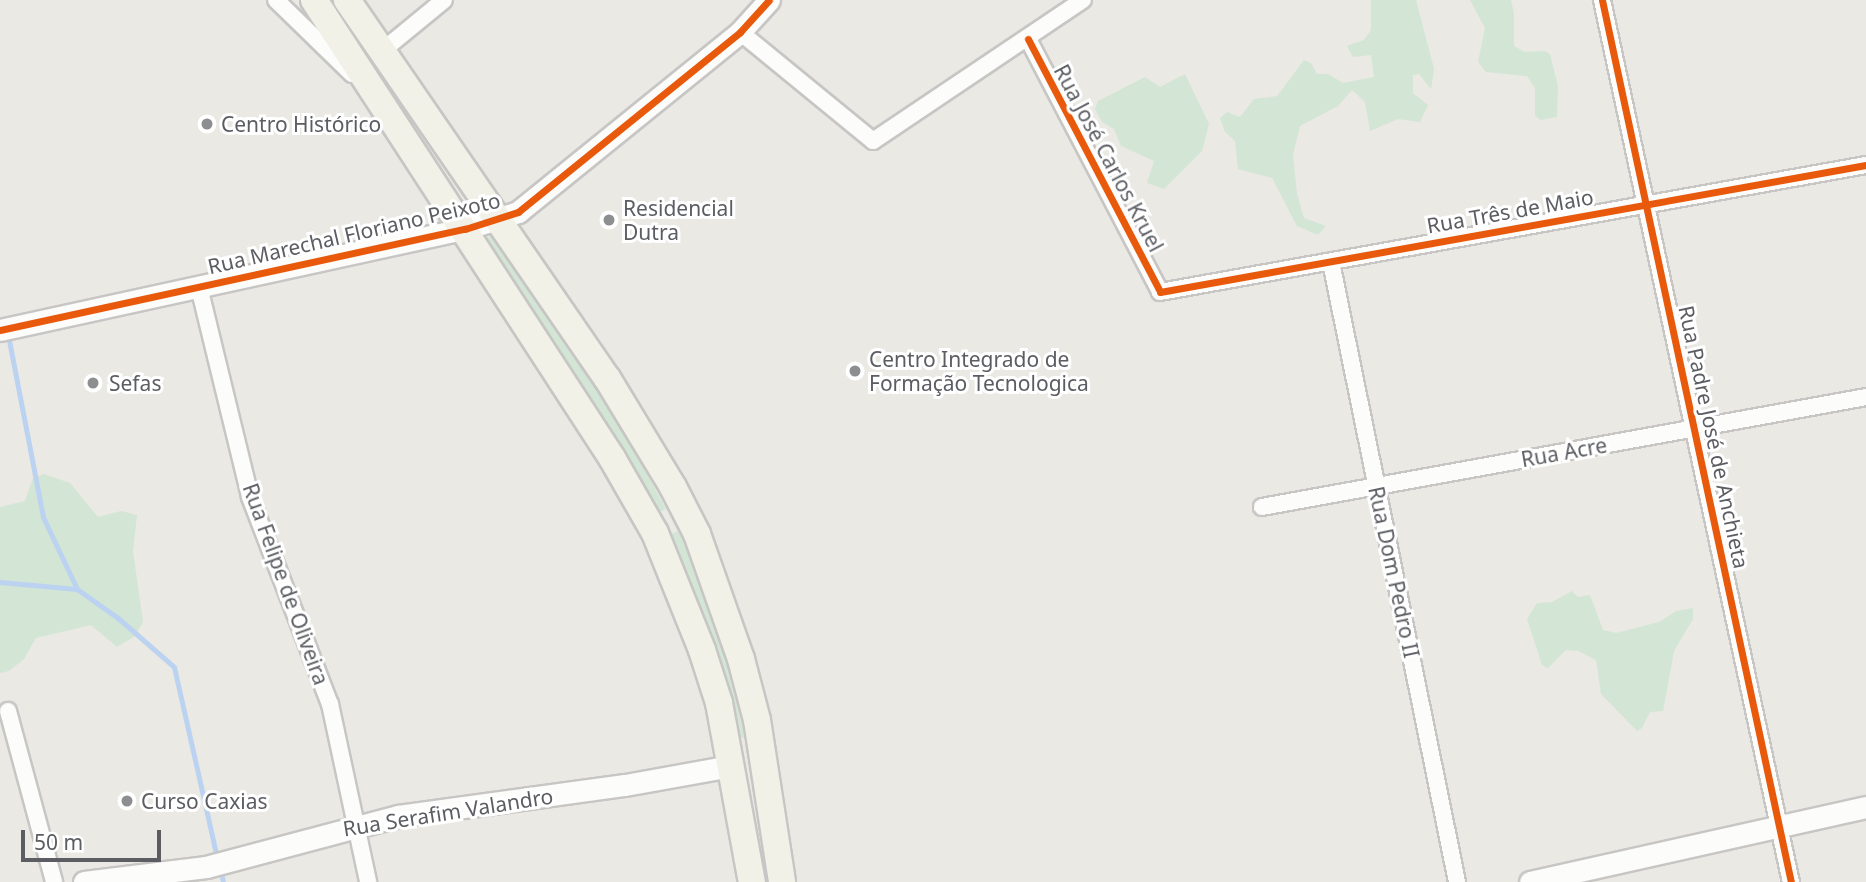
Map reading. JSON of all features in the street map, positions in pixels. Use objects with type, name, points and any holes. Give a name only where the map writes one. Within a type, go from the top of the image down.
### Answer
[{"type":"main road","points":[[314,0],[612,458],[655,533],[702,650],[719,703],[752,882]]},
{"type":"main road","points":[[347,0],[607,378],[673,486],[697,534],[741,659],[757,720],[782,882]]},
{"type":"main road","points":[[731,766],[761,782],[769,799]]},
{"type":"street","points":[[276,0],[382,102]]},
{"type":"street","points":[[382,51],[444,0]]},
{"type":"street","name":"Rua Marechal Floriano Peixoto","points":[[0,330],[465,229],[517,212],[740,32],[769,0]]},
{"type":"street","points":[[740,32],[873,141],[1083,0]]},
{"type":"street","name":"Rua Padre José de Anchieta","points":[[1602,0],[1791,882]]},
{"type":"street","name":"Rua José Carlos Kruel","points":[[1028,39],[1160,292]]},
{"type":"street","name":"Rua Três de Maio","points":[[1160,292],[1866,165]]},
{"type":"street","name":"Rua Dom Pedro II","points":[[1331,262],[1457,882]]},
{"type":"street","name":"Rua Felipe de Oliveira","points":[[199,287],[250,497],[330,704],[368,882]]},
{"type":"street","name":"Rua Acre","points":[[1262,507],[1866,397]]},
{"type":"street","points":[[8,711],[54,882]]},
{"type":"street","name":"Rua Serafim Valandro","points":[[84,882],[206,867],[356,824],[731,766]]},
{"type":"street","points":[[1531,882],[1866,807]]},
{"type":"green space","points":[[1371,0],[1416,0],[1434,69],[1431,89],[1419,74],[1413,75],[1413,93],[1428,105],[1420,122],[1398,119],[1370,131],[1365,102],[1352,90],[1338,106],[1300,126],[1293,155],[1297,194],[1304,218],[1326,226],[1318,235],[1297,226],[1272,178],[1238,169],[1235,141],[1225,132],[1220,118],[1227,112],[1240,117],[1254,99],[1277,96],[1304,60],[1311,63],[1317,74],[1328,74],[1343,83],[1374,77],[1371,55],[1353,57],[1347,46],[1364,40],[1371,30]]},
{"type":"green space","points":[[1470,0],[1511,0],[1514,46],[1525,52],[1545,51],[1550,54],[1558,86],[1557,117],[1540,120],[1535,115],[1535,88],[1527,76],[1486,72],[1478,62],[1485,28]]},
{"type":"green space","points":[[1185,74],[1209,124],[1202,151],[1164,189],[1147,183],[1154,161],[1121,146],[1114,129],[1102,122],[1095,109],[1098,101],[1145,77],[1160,87]]},
{"type":"green space","points":[[493,234],[606,399],[666,509],[654,514],[633,469],[595,407],[485,243]]},
{"type":"green space","points":[[44,474],[70,483],[98,517],[121,511],[137,515],[133,551],[143,622],[135,636],[117,647],[91,625],[36,638],[24,659],[9,671],[0,673],[0,507],[25,501],[33,478]]},
{"type":"green space","points":[[680,531],[711,610],[738,697],[747,731],[744,738],[738,737],[666,535]]},
{"type":"green space","points":[[1572,591],[1578,597],[1590,595],[1603,630],[1616,633],[1659,622],[1676,611],[1693,608],[1693,619],[1674,651],[1663,711],[1650,712],[1642,728],[1637,731],[1601,694],[1596,660],[1578,651],[1566,650],[1548,668],[1542,665],[1527,619],[1537,603],[1552,602]]},
{"type":"waterway","points":[[8,335],[43,517],[77,589],[118,618],[174,667],[217,858]]},
{"type":"waterway","points":[[0,582],[77,589]]},
{"type":"waterway","points":[[220,867],[223,882]]},
{"type":"cycle path","points":[[0,330],[465,229],[518,212],[740,32],[769,0]]},
{"type":"cycle path","points":[[1602,0],[1791,882]]},
{"type":"cycle path","points":[[1028,39],[1160,292],[1866,165]]},
{"type":"place","name":"Centro Histórico","points":[[207,124]]},
{"type":"place","name":"Residencial Dutra","points":[[609,220]]},
{"type":"place","name":"Centro Integrado de Formação Tecnologica","points":[[855,371]]},
{"type":"place","name":"Sefas","points":[[93,383]]},
{"type":"place","name":"Curso Caxias","points":[[127,801]]}]
